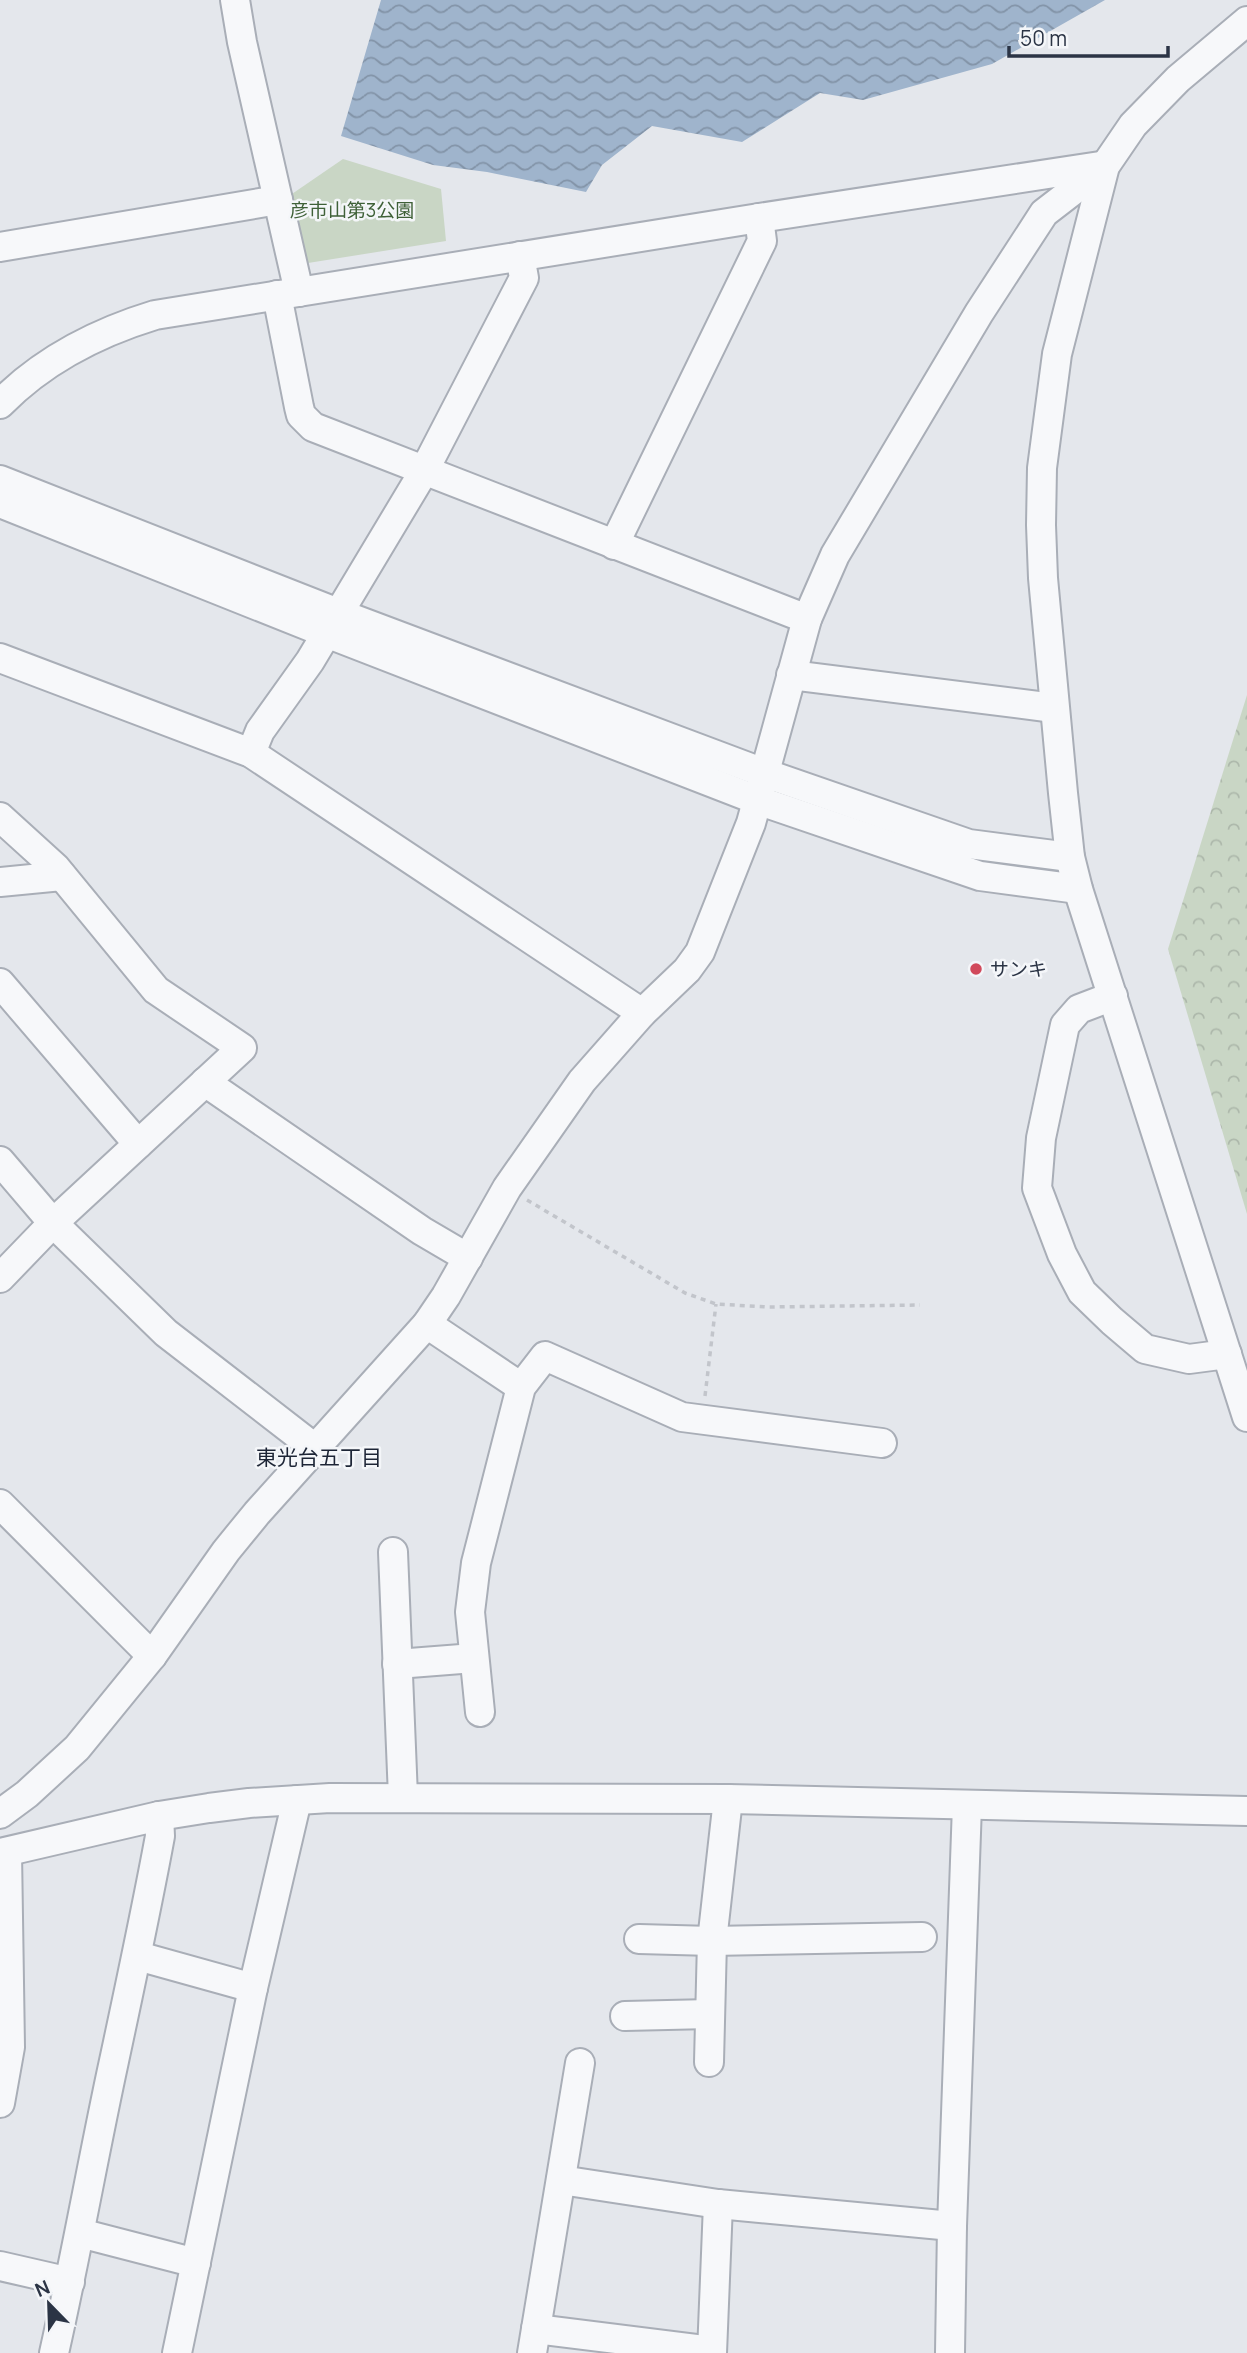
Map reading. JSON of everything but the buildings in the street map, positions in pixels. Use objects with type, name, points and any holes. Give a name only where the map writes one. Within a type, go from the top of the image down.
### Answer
[{"type":"street","points":[[235,0],[278,200],[299,407],[306,422],[424,471],[807,619]]},
{"type":"street","points":[[0,1814],[27,1794],[77,1748],[152,1656],[226,1551],[257,1513],[427,1324],[507,1188],[582,1080],[642,1013],[678,979],[700,952],[751,823],[807,619],[835,555],[979,313],[1044,212],[1105,166],[1133,125],[1178,79],[1247,21]]},
{"type":"street","points":[[0,404],[45,365],[79,345],[121,326],[155,316],[759,218],[1105,166]]},
{"type":"street","points":[[1105,166],[1057,354],[1042,468],[1043,565],[1054,708],[1070,857],[1247,1417]]},
{"type":"street","points":[[0,247],[278,200]]},
{"type":"street","points":[[614,545],[762,241],[759,218]]},
{"type":"street","points":[[251,753],[260,731],[310,661],[424,471],[524,278],[520,256]]},
{"type":"street","points":[[0,480],[332,623],[757,800],[980,876],[1078,889]]},
{"type":"street","points":[[0,503],[332,623],[969,844],[1070,857]]},
{"type":"street","points":[[0,658],[251,753],[642,1013]]},
{"type":"street","points":[[791,675],[1054,708]]},
{"type":"street","points":[[0,817],[62,876],[156,990],[242,1048],[53,1223],[0,1278]]},
{"type":"street","points":[[0,882],[62,876]]},
{"type":"street","points":[[0,982],[138,1144]]},
{"type":"street","points":[[1114,996],[1079,1009],[1065,1025],[1041,1138],[1037,1188],[1062,1254],[1082,1292],[1112,1321],[1145,1349],[1189,1359],[1227,1354]]},
{"type":"street","points":[[205,1082],[422,1231],[468,1258]]},
{"type":"street","points":[[0,1161],[53,1223],[166,1333],[316,1449]]},
{"type":"street","points":[[427,1324],[521,1387]]},
{"type":"street","points":[[480,1712],[470,1612],[476,1563],[521,1387],[545,1356],[682,1417],[882,1443]]},
{"type":"street","points":[[0,1504],[152,1656]]},
{"type":"street","points":[[393,1552],[403,1797]]},
{"type":"street","points":[[397,1664],[474,1658]]},
{"type":"street","points":[[0,2103],[10,2047],[4,1852],[159,1816],[297,1800],[403,1797],[728,1799],[1247,1811]]},
{"type":"street","points":[[709,2062],[712,1941],[728,1799]]},
{"type":"street","points":[[177,2353],[253,1988],[297,1800]]},
{"type":"street","points":[[950,2353],[967,1805]]},
{"type":"street","points":[[54,2353],[113,2062],[138,1956],[160,1836],[159,1816]]},
{"type":"street","points":[[639,1939],[712,1941],[922,1937]]},
{"type":"street","points":[[138,1956],[253,1988]]},
{"type":"street","points":[[625,2016],[710,2014]]},
{"type":"street","points":[[580,2063],[534,2341],[712,2352],[718,2204]]},
{"type":"street","points":[[561,2180],[718,2204],[952,2226]]},
{"type":"street","points":[[80,2233],[197,2263]]},
{"type":"street","points":[[0,2266],[70,2281]]},
{"type":"path","points":[[507,1188],[685,1293],[716,1304],[767,1307],[920,1305]]},
{"type":"path","points":[[703,1420],[716,1304]]},
{"type":"green space","name":"彦市山第3公園","points":[[343,159],[441,189],[446,241],[308,263],[289,196]]},
{"type":"green space","points":[[1247,695],[1247,1214],[1168,949]]},
{"type":"water","points":[[381,0],[1105,0],[992,64],[863,100],[820,93],[742,142],[652,126],[602,165],[586,192],[487,172],[433,165],[341,136]]},
{"type":"place","name":"サンキ","points":[[976,969]]},
{"type":"district","name":"東光台五丁目","points":[[319,1457]]}]
